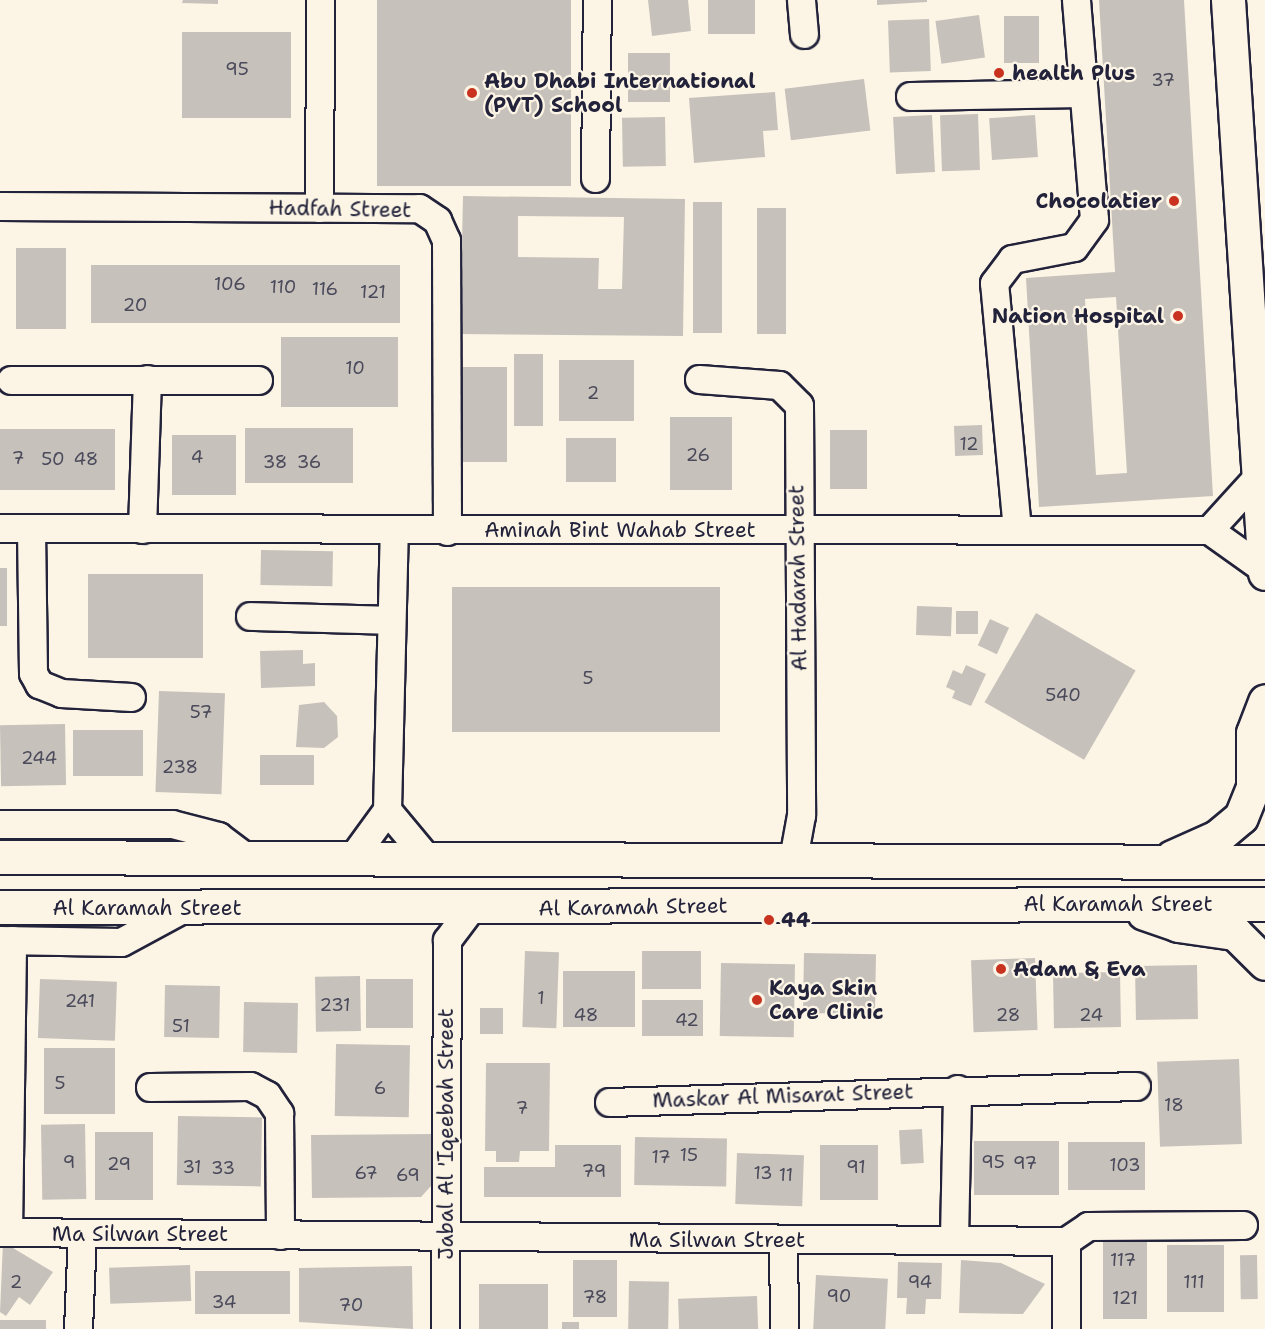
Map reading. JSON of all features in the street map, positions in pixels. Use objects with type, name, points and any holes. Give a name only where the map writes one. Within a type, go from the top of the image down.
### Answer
[{"type":"main road","points":[[1228,0],[1265,571]]},
{"type":"main road","points":[[1163,863],[1217,837],[1241,817],[1252,788],[1253,733],[1265,701]]},
{"type":"main road","name":"Al Karamah Street","points":[[0,857],[1265,862]]},
{"type":"main road","points":[[1127,903],[1171,923],[1235,933],[1265,963]]},
{"type":"main road","name":"Al Karamah Street","points":[[0,907],[470,909],[1127,903],[1265,904]]},
{"type":"street","points":[[319,208],[320,0]]},
{"type":"street","points":[[595,178],[597,0]]},
{"type":"street","points":[[801,0],[804,34]]},
{"type":"street","points":[[1017,530],[994,283],[1012,259],[1074,247],[1088,234],[1094,219],[1076,0]]},
{"type":"street","points":[[910,96],[1083,93]]},
{"type":"street","name":"Hadfah Street","points":[[0,206],[419,208],[437,220],[446,240],[447,531]]},
{"type":"street","points":[[142,529],[147,379]]},
{"type":"street","name":"Al Hadarah Street","points":[[699,379],[779,385],[792,392],[799,405],[796,529],[801,815],[792,859]]},
{"type":"street","points":[[11,380],[258,380]]},
{"type":"street","points":[[1259,475],[1209,530],[1265,571]]},
{"type":"street","name":"Aminah Bint Wahab Street","points":[[0,528],[394,531],[1209,530]]},
{"type":"street","points":[[31,528],[33,673],[39,684],[61,693],[131,697]]},
{"type":"street","points":[[352,858],[387,810],[394,531]]},
{"type":"street","points":[[250,616],[390,620]]},
{"type":"street","points":[[387,810],[427,858]]},
{"type":"street","points":[[0,824],[172,824],[218,836],[246,857]]},
{"type":"street","points":[[4,1232],[6,940],[121,942],[184,908]]},
{"type":"street","points":[[416,909],[447,940],[470,909]]},
{"type":"street","name":"Jabal Al 'Iqeebah Street","points":[[446,1329],[444,1238],[447,940]]},
{"type":"street","points":[[150,1087],[250,1086],[267,1095],[279,1113],[280,1235]]},
{"type":"street","name":"Maskar Al Misarat Street","points":[[609,1102],[957,1089],[1136,1086]]},
{"type":"street","points":[[954,1238],[957,1089]]},
{"type":"street","points":[[1066,1329],[1066,1241],[1088,1226],[1244,1225]]},
{"type":"street","name":"Ma Silwan Street","points":[[4,1232],[783,1241],[954,1238],[1066,1241]]},
{"type":"street","points":[[78,1329],[81,1234]]},
{"type":"street","points":[[783,1241],[784,1329]]},
{"type":"building","points":[[183,0],[218,0],[218,4],[182,3]]},
{"type":"building","name":"Abu Dhabi International (PVT) School","points":[[377,0],[571,0],[571,186],[377,186]]},
{"type":"building","points":[[648,0],[688,0],[691,31],[652,36]]},
{"type":"building","points":[[708,0],[755,0],[755,34],[708,34]]},
{"type":"building","points":[[877,0],[927,0],[927,2],[877,5]]},
{"type":"building","points":[[1099,0],[1184,0],[1213,496],[1039,507],[1026,278],[1115,272]],"holes":[[[1116,297],[1127,473],[1096,475],[1085,299]]]},
{"type":"building","points":[[979,15],[985,58],[941,64],[935,21]]},
{"type":"building","points":[[1004,16],[1039,16],[1039,63],[1004,63]]},
{"type":"building","points":[[929,19],[931,71],[890,72],[888,20]]},
{"type":"building","points":[[182,32],[291,32],[291,118],[182,118]]},
{"type":"building","points":[[628,53],[670,53],[670,102],[628,102]]},
{"type":"building","points":[[864,79],[870,131],[791,140],[785,89]]},
{"type":"building","points":[[775,92],[778,130],[763,131],[765,157],[694,163],[689,98]]},
{"type":"building","points":[[978,114],[980,170],[942,171],[940,115]]},
{"type":"building","points":[[932,115],[935,172],[896,174],[893,117]]},
{"type":"building","points":[[1035,115],[1038,157],[992,160],[989,118]]},
{"type":"building","points":[[665,117],[666,166],[623,167],[622,118]]},
{"type":"building","points":[[463,196],[685,199],[683,336],[460,334]],"holes":[[[518,216],[624,217],[622,289],[598,289],[599,258],[518,257]]]},
{"type":"building","points":[[693,202],[722,202],[722,333],[693,333]]},
{"type":"building","points":[[757,208],[786,208],[786,334],[757,334]]},
{"type":"building","points":[[16,248],[66,248],[66,329],[16,329]]},
{"type":"building","points":[[91,265],[400,265],[400,323],[91,323]]},
{"type":"building","points":[[281,337],[398,337],[398,407],[281,407]]},
{"type":"building","points":[[514,354],[543,354],[543,426],[514,426]]},
{"type":"building","points":[[559,360],[634,360],[634,421],[559,421]]},
{"type":"building","points":[[462,367],[507,367],[507,462],[462,462]]},
{"type":"building","points":[[670,417],[732,417],[732,490],[670,490]]},
{"type":"building","points":[[982,425],[983,455],[955,456],[954,426]]},
{"type":"building","points":[[245,428],[353,428],[353,483],[245,483]]},
{"type":"building","points":[[0,429],[115,429],[115,490],[0,490]]},
{"type":"building","points":[[830,430],[867,430],[867,489],[830,489]]},
{"type":"building","points":[[172,435],[236,435],[236,495],[172,495]]},
{"type":"building","points":[[566,438],[616,438],[616,482],[566,482]]},
{"type":"building","points":[[261,550],[333,551],[332,586],[260,585]]},
{"type":"building","points":[[0,568],[7,568],[7,626],[0,626]]},
{"type":"building","points":[[88,574],[203,574],[203,658],[88,658]]},
{"type":"building","points":[[452,587],[720,587],[720,732],[452,732]]},
{"type":"building","points":[[917,606],[952,607],[951,636],[916,635]]},
{"type":"building","points":[[956,611],[978,611],[978,634],[956,634]]},
{"type":"building","points":[[1036,613],[1136,670],[1084,760],[984,702]]},
{"type":"building","points":[[990,619],[1009,628],[997,654],[978,645]]},
{"type":"building","points":[[303,650],[303,664],[315,663],[315,686],[261,688],[260,651]]},
{"type":"building","points":[[966,665],[986,674],[971,706],[952,698],[955,691],[946,687],[953,670],[962,674]]},
{"type":"building","points":[[159,691],[225,693],[221,794],[155,792]]},
{"type":"building","points":[[324,702],[337,716],[338,737],[324,748],[296,747],[299,705]]},
{"type":"building","points":[[65,724],[66,785],[1,786],[0,725]]},
{"type":"building","points":[[73,730],[143,730],[143,776],[73,776]]},
{"type":"building","points":[[260,755],[314,755],[314,785],[260,785]]},
{"type":"building","points":[[525,951],[559,952],[556,1028],[522,1027]]},
{"type":"building","points":[[642,951],[701,951],[701,989],[642,989]]},
{"type":"building","points":[[804,953],[876,954],[875,1014],[803,1013]]},
{"type":"building","points":[[1035,958],[1038,1030],[974,1032],[971,960]]},
{"type":"building","name":"Kaya Skin Care Clinic","points":[[721,963],[795,964],[794,1037],[720,1036]]},
{"type":"building","points":[[1197,965],[1198,1019],[1136,1020],[1135,966]]},
{"type":"building","points":[[563,971],[635,971],[635,1027],[563,1027]]},
{"type":"building","points":[[1120,972],[1121,1027],[1054,1028],[1053,973]]},
{"type":"building","points":[[360,976],[361,1031],[316,1032],[315,977]]},
{"type":"building","points":[[40,979],[117,982],[115,1041],[38,1038]]},
{"type":"building","points":[[366,979],[413,979],[413,1028],[366,1028]]},
{"type":"building","points":[[165,985],[220,986],[219,1038],[164,1037]]},
{"type":"building","points":[[642,1000],[703,1000],[703,1036],[642,1036]]},
{"type":"building","points":[[244,1002],[298,1003],[297,1053],[243,1052]]},
{"type":"building","points":[[480,1008],[503,1008],[503,1034],[480,1034]]},
{"type":"building","points":[[336,1044],[410,1045],[409,1117],[335,1116]]},
{"type":"building","points":[[44,1048],[115,1048],[115,1114],[44,1114]]},
{"type":"building","points":[[1239,1059],[1242,1144],[1160,1147],[1157,1062]]},
{"type":"building","points":[[486,1063],[550,1063],[549,1151],[520,1151],[519,1162],[496,1162],[496,1151],[485,1151]]},
{"type":"building","points":[[178,1116],[262,1117],[261,1186],[177,1185]]},
{"type":"building","points":[[85,1124],[86,1199],[42,1200],[41,1125]]},
{"type":"building","points":[[922,1129],[924,1163],[901,1164],[899,1130]]},
{"type":"building","points":[[95,1132],[153,1132],[153,1200],[95,1200]]},
{"type":"building","points":[[431,1134],[431,1186],[421,1197],[312,1198],[311,1135]]},
{"type":"building","points":[[635,1137],[727,1139],[726,1187],[634,1185]]},
{"type":"building","points":[[974,1141],[1059,1141],[1059,1195],[974,1195]]},
{"type":"building","points":[[1068,1142],[1145,1142],[1145,1190],[1068,1190]]},
{"type":"building","points":[[555,1145],[621,1145],[621,1197],[484,1197],[484,1167],[555,1167]]},
{"type":"building","points":[[820,1145],[878,1145],[878,1200],[820,1200]]},
{"type":"building","points":[[737,1153],[804,1155],[802,1206],[735,1204]]},
{"type":"building","points":[[1103,1238],[1147,1238],[1147,1319],[1103,1319]]},
{"type":"building","points":[[3,1242],[53,1272],[30,1305],[19,1297],[6,1316],[0,1312]]},
{"type":"building","points":[[1167,1245],[1224,1245],[1224,1312],[1167,1312]]},
{"type":"building","points":[[1240,1255],[1257,1255],[1258,1299],[1241,1299]]},
{"type":"building","points":[[573,1260],[617,1260],[617,1317],[573,1317]]},
{"type":"building","points":[[961,1260],[1001,1263],[1045,1284],[1023,1314],[959,1313]]},
{"type":"building","points":[[898,1262],[942,1263],[941,1299],[926,1299],[925,1314],[906,1314],[907,1298],[897,1298]]},
{"type":"building","points":[[190,1265],[191,1301],[110,1304],[109,1268]]},
{"type":"building","points":[[412,1266],[413,1329],[299,1322],[299,1268]]},
{"type":"building","points":[[195,1271],[290,1271],[290,1314],[195,1314]]},
{"type":"building","points":[[816,1275],[888,1279],[885,1329],[813,1329]]},
{"type":"building","points":[[629,1281],[669,1282],[668,1329],[628,1329]]},
{"type":"building","points":[[479,1284],[548,1284],[548,1329],[479,1329]]},
{"type":"building","points":[[757,1296],[758,1329],[679,1329],[678,1299]]},
{"type":"building","points":[[0,1320],[46,1320],[46,1329],[0,1329]]},
{"type":"building","points":[[562,1322],[579,1322],[579,1329],[562,1329]]},
{"type":"place","name":"health Plus","points":[[999,73]]},
{"type":"place","name":"Abu Dhabi International (PVT) School","points":[[472,93]]},
{"type":"place","name":"Chocolatier","points":[[1174,201]]},
{"type":"place","name":"Nation Hospital","points":[[1178,316]]},
{"type":"place","name":"44","points":[[769,920]]},
{"type":"place","name":"Adam & Eva","points":[[1001,969]]},
{"type":"place","name":"Kaya Skin Care Clinic","points":[[757,1000]]}]
